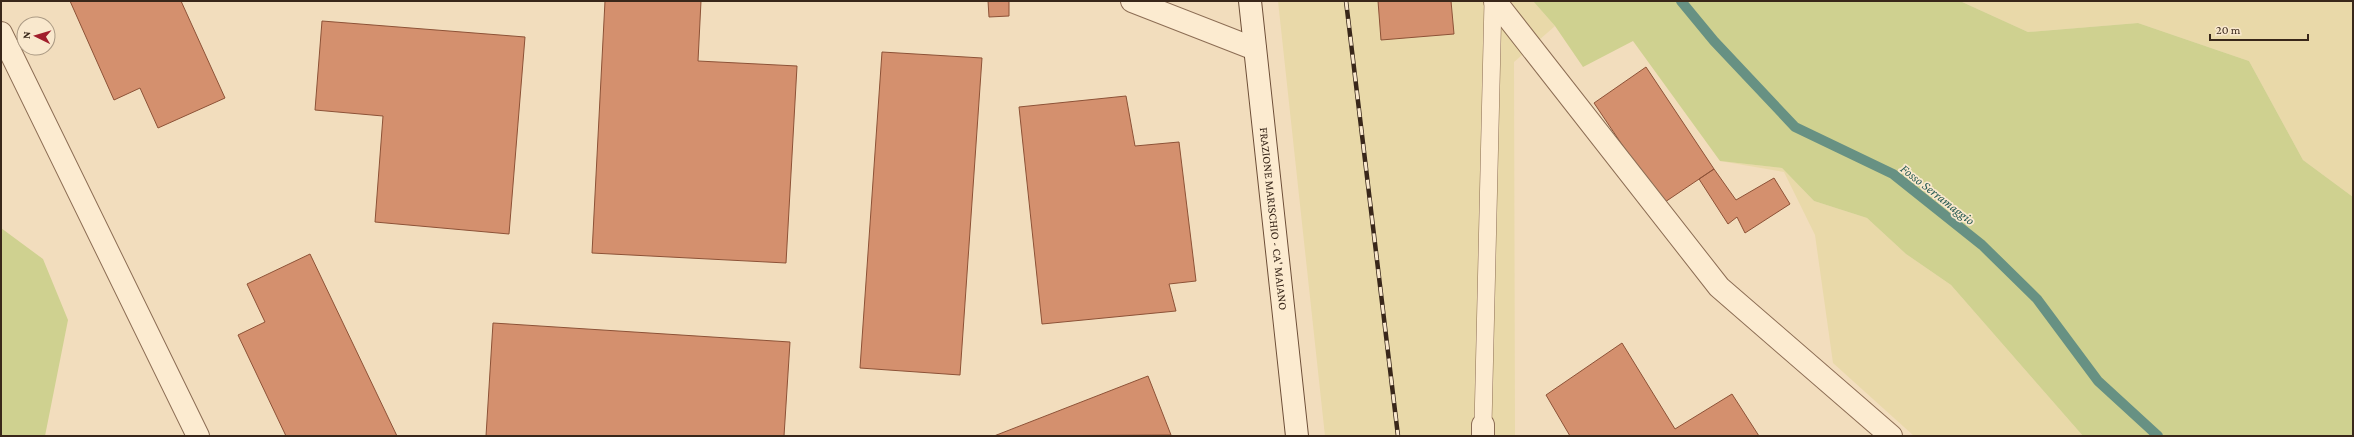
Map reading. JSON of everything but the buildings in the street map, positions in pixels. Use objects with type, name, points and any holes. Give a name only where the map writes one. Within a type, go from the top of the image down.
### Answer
[{"type":"street","points":[[1132,1],[1255,49]]},
{"type":"street","name":"FRAZIONE MARISCHIO - CA' MAIANO","points":[[1250,1],[1297,436]]},
{"type":"street","points":[[1494,1],[1719,287],[1892,436]]},
{"type":"street","points":[[1,33],[198,436]]},
{"type":"lane","points":[[1483,430],[1494,1]]},
{"type":"shaded area","points":[[1278,1],[1533,1],[1555,26],[1514,62],[1515,436],[1325,436]]},
{"type":"shaded area","points":[[1960,1],[2353,1],[2353,197],[2303,160],[2249,61],[2138,23],[2028,32]]},
{"type":"shaded area","points":[[1720,161],[1782,168],[1814,201],[1867,218],[1906,254],[1951,285],[2083,436],[1914,436],[1833,363],[1815,235],[1784,172]]},
{"type":"green space","points":[[1533,1],[1960,1],[2028,32],[2138,23],[2249,61],[2303,160],[2353,197],[2353,436],[2083,436],[1951,285],[1906,254],[1867,218],[1814,201],[1782,168],[1720,161],[1633,41],[1583,67],[1555,26]]},
{"type":"green space","points":[[1,228],[43,259],[68,320],[45,436],[1,436]]},
{"type":"waterway","name":"Fosso Serramaggio","points":[[1681,1],[1714,41],[1795,127],[1893,174],[1982,245],[2037,299],[2098,381],[2158,436]]},
{"type":"railway","points":[[1346,1],[1398,436]]}]
